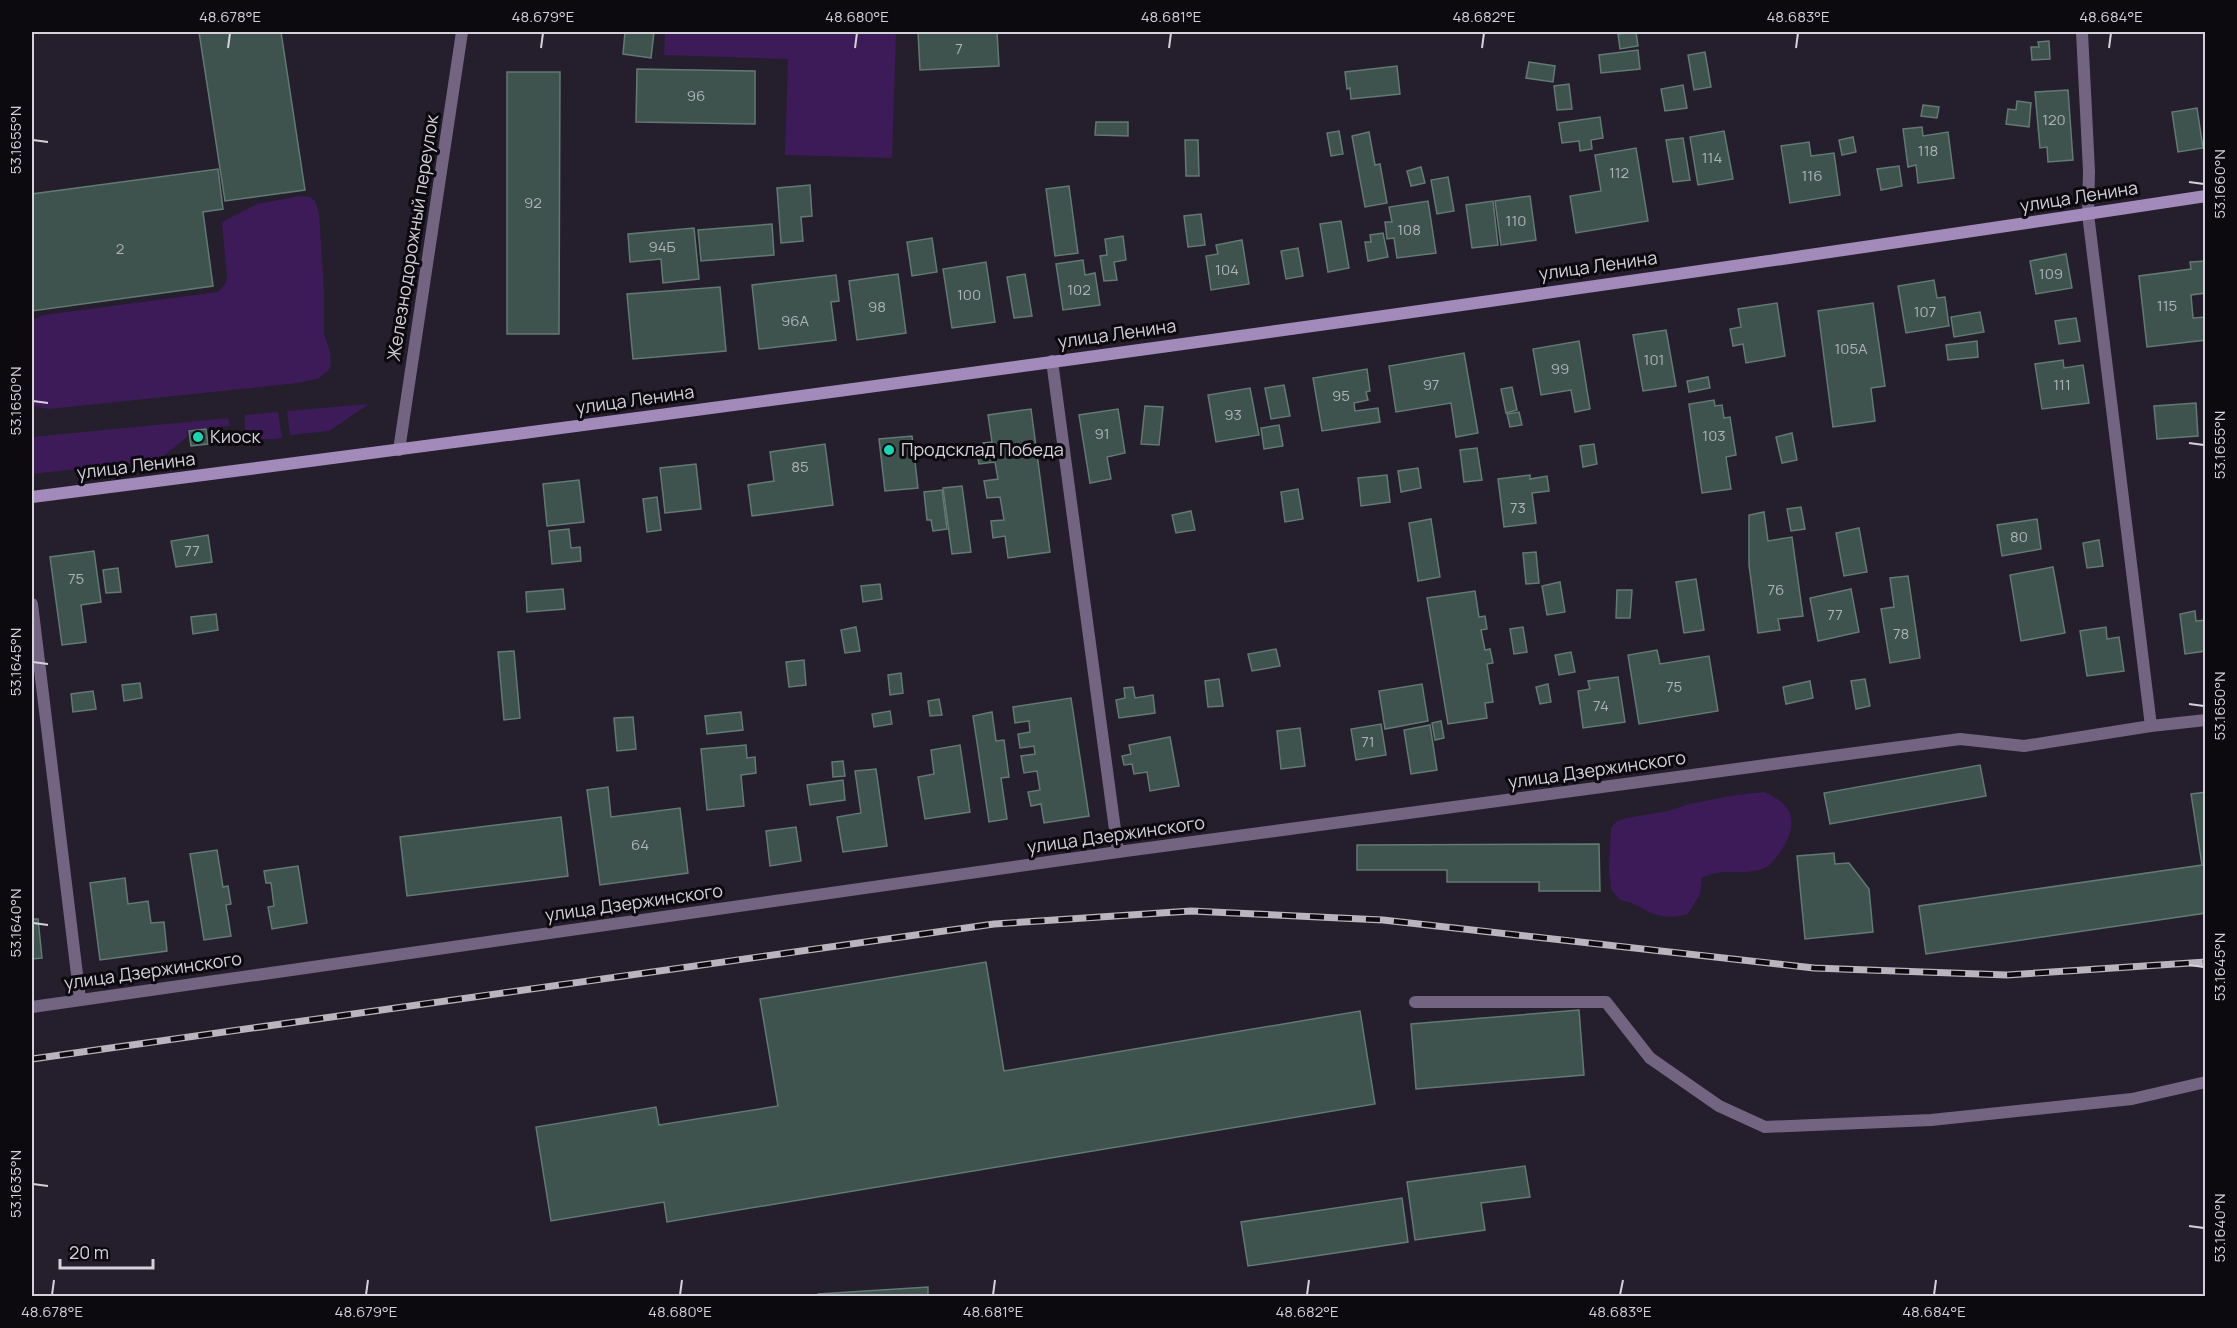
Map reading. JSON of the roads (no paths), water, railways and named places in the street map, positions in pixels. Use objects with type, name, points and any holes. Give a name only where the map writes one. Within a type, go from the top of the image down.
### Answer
[{"type":"main road","name":"улица Ленина","points":[[32,497],[399,450],[1052,361],[2205,196]]},
{"type":"street","name":"Железнодорожный переулок","points":[[399,450],[462,32]]},
{"type":"street","points":[[2082,32],[2089,171],[2088,214],[2151,726]]},
{"type":"street","points":[[1052,361],[1119,852]]},
{"type":"street","points":[[32,604],[80,999]]},
{"type":"street","name":"улица Дзержинского","points":[[32,1007],[1119,852],[1960,740],[2024,746],[2205,720]]},
{"type":"street","points":[[1415,1002],[1606,1002],[1650,1059],[1719,1106],[1765,1127],[1943,1119],[2132,1099],[2205,1082]]},
{"type":"railway","points":[[32,1059],[994,924],[1191,911],[1383,920],[1814,968],[2007,975],[2206,962]]},
{"type":"place","name":"Киоск","points":[[198,437]]},
{"type":"place","name":"Продсклад Победа","points":[[889,450]]}]
